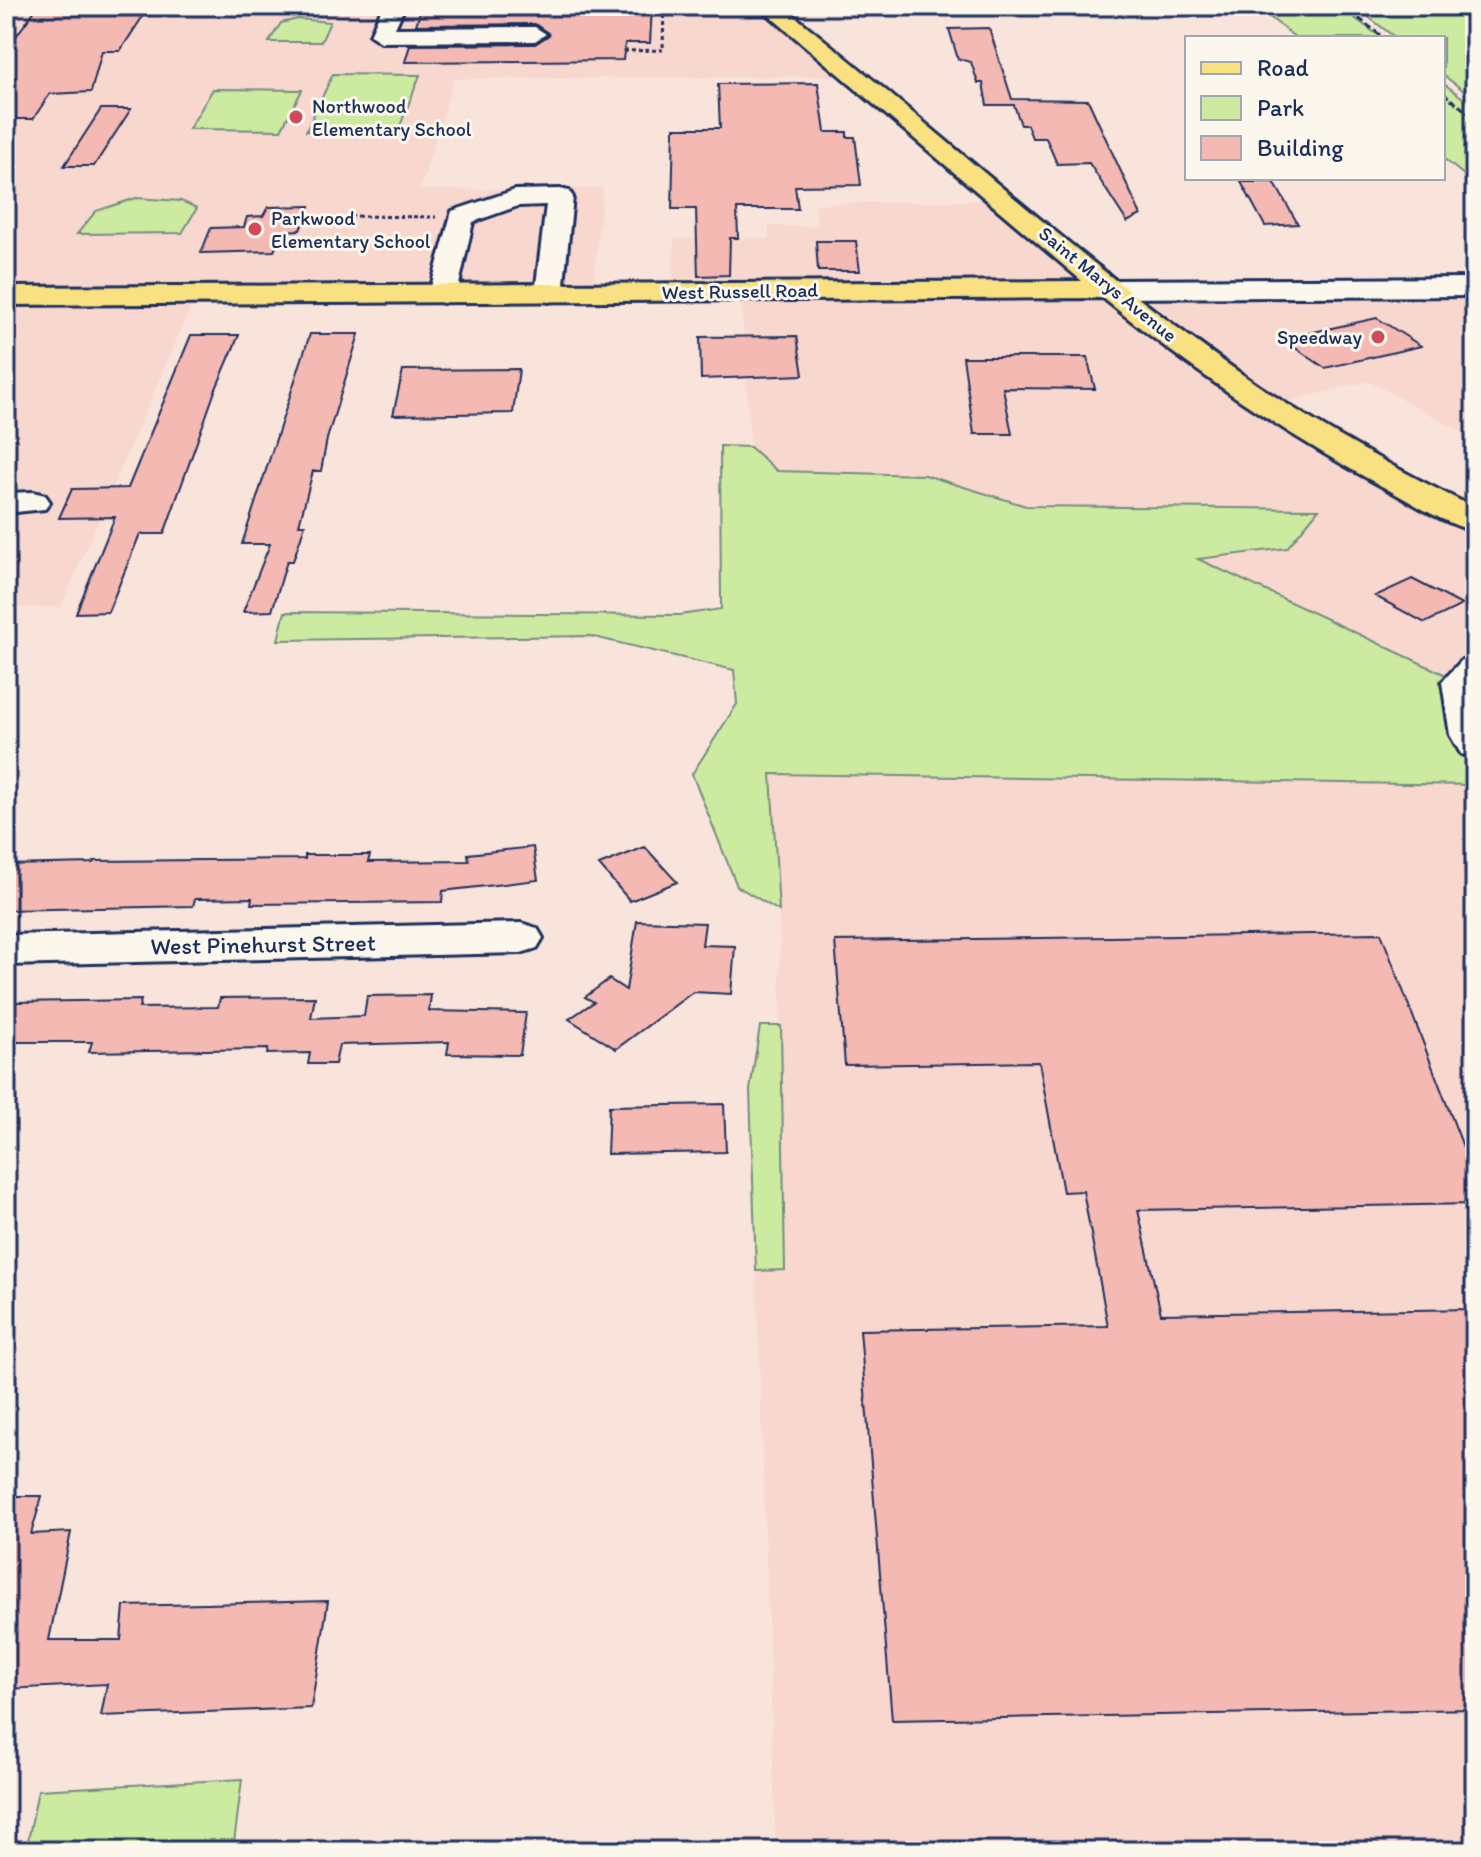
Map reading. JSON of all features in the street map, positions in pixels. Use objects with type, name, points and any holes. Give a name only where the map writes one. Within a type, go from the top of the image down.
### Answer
[{"type":"main road","name":"Saint Marys Avenue","points":[[769,6],[1112,289],[1236,384],[1415,492],[1475,521]]},
{"type":"main road","name":"West Russell Road","points":[[6,296],[1112,289]]},
{"type":"street","points":[[394,6],[381,35],[535,34]]},
{"type":"street","points":[[443,294],[461,217],[515,198],[560,197],[549,293]]},
{"type":"street","name":"West Russell Road","points":[[1112,289],[1475,287]]},
{"type":"street","points":[[1475,668],[1461,682],[1470,735],[1475,746]]},
{"type":"street","name":"West Pinehurst Street","points":[[6,950],[521,938]]},
{"type":"path","points":[[624,51],[663,50],[664,6]]},
{"type":"path","points":[[651,15],[664,15]]},
{"type":"path","points":[[350,216],[461,217]]},
{"type":"shaded area","points":[[6,6],[769,6],[854,76],[454,79],[420,190],[603,188],[593,293],[196,295],[61,607],[6,608],[6,558],[9,551],[6,550]]},
{"type":"shaded area","points":[[1004,200],[1112,289],[1475,287],[1475,439],[1368,381],[1271,406],[1475,521],[1475,746],[1461,682],[1197,559],[1287,548],[1318,509],[1026,506],[925,475],[777,471],[750,447],[741,292],[672,292],[674,239],[769,238],[769,226],[817,226],[815,204]]},
{"type":"shaded area","points":[[770,774],[1475,785],[1475,1851],[776,1851],[756,1271],[785,1270],[779,911]]},
{"type":"green space","points":[[1256,6],[1338,6],[1379,36],[1294,36]]},
{"type":"green space","points":[[1354,6],[1475,6],[1475,99],[1445,76],[1445,36],[1393,36]]},
{"type":"green space","points":[[298,19],[330,22],[321,42],[269,42],[281,23]]},
{"type":"green space","points":[[333,74],[420,75],[398,131],[306,131]]},
{"type":"green space","points":[[1445,84],[1475,107],[1475,184],[1445,160]]},
{"type":"green space","points":[[213,89],[302,90],[281,130],[189,129]]},
{"type":"green space","points":[[136,198],[181,201],[197,208],[182,233],[77,234],[96,211]]},
{"type":"green space","points":[[720,446],[750,447],[777,471],[925,475],[1026,506],[1319,509],[1287,548],[1198,559],[1461,682],[1475,746],[1475,785],[771,774],[779,911],[737,886],[692,774],[737,704],[734,670],[590,636],[278,640],[285,612],[680,615],[721,609]]},
{"type":"green space","points":[[760,1026],[781,1026],[785,1270],[756,1271],[750,1090]]},
{"type":"green space","points":[[242,1779],[233,1851],[26,1851],[38,1790]]},
{"type":"building","points":[[38,6],[113,6],[109,13],[145,13],[120,51],[102,51],[91,92],[50,94],[33,119],[6,119],[6,50]]},
{"type":"building","name":"Northwood Elementary School","points":[[621,6],[652,6],[650,43],[625,43],[623,60],[405,62],[410,45],[535,44],[549,35],[535,24],[416,25],[420,12],[621,11]]},
{"type":"building","points":[[989,28],[1012,99],[1088,100],[1141,215],[1127,222],[1089,163],[1057,164],[1046,138],[1032,138],[1027,125],[1021,125],[1014,105],[987,105],[983,83],[978,83],[971,62],[958,59],[949,29]]},
{"type":"building","points":[[818,83],[825,132],[847,132],[847,137],[855,137],[861,185],[795,186],[798,209],[737,209],[738,238],[730,238],[729,275],[698,276],[696,209],[672,209],[674,128],[720,128],[718,84]]},
{"type":"building","points":[[101,109],[131,109],[94,166],[64,166]]},
{"type":"building","points":[[1241,182],[1274,182],[1298,224],[1265,226]]},
{"type":"building","name":"Parkwood Elementary School","points":[[310,206],[300,230],[284,231],[274,251],[201,253],[211,228],[244,227],[247,217],[263,216],[268,207]]},
{"type":"building","points":[[816,241],[856,241],[860,271],[818,271]]},
{"type":"building","points":[[1377,318],[1421,346],[1325,368],[1282,339]]},
{"type":"building","points":[[310,334],[359,334],[327,439],[321,471],[313,471],[299,525],[305,525],[293,561],[287,561],[272,611],[243,612],[270,544],[242,544]]},
{"type":"building","points":[[191,335],[239,335],[215,391],[164,534],[140,534],[108,612],[76,613],[115,517],[59,518],[72,489],[128,488]]},
{"type":"building","points":[[797,336],[803,375],[701,379],[700,337]]},
{"type":"building","points":[[963,357],[1087,357],[1095,389],[1003,388],[1012,434],[974,434]]},
{"type":"building","points":[[519,369],[513,413],[393,415],[403,370]]},
{"type":"building","points":[[1412,579],[1462,605],[1425,623],[1375,596]]},
{"type":"building","points":[[533,847],[538,880],[443,891],[442,902],[251,904],[252,898],[195,899],[193,906],[6,910],[6,865],[305,859],[305,855],[370,855],[368,862],[469,861],[468,854]]},
{"type":"building","points":[[645,847],[677,882],[630,901],[599,865]]},
{"type":"building","points":[[637,921],[705,923],[702,945],[735,946],[731,994],[693,992],[616,1049],[569,1019],[594,1002],[585,997],[609,979],[626,990]]},
{"type":"building","points":[[1381,933],[1475,1178],[1475,1204],[1138,1210],[1161,1314],[1475,1309],[1475,1709],[892,1720],[860,1330],[1108,1326],[1083,1191],[1063,1192],[1039,1062],[845,1065],[835,941]]},
{"type":"building","points":[[431,995],[429,1011],[526,1013],[520,1055],[447,1054],[449,1042],[339,1045],[335,1064],[308,1064],[310,1053],[267,1054],[268,1049],[89,1052],[92,1042],[6,1042],[6,1022],[13,1002],[141,1000],[139,1008],[218,1007],[220,998],[315,997],[311,1018],[364,1016],[367,996]]},
{"type":"building","points":[[724,1104],[726,1152],[607,1154],[609,1106]]},
{"type":"building","points":[[6,1496],[42,1496],[31,1534],[71,1532],[49,1640],[121,1640],[124,1606],[328,1601],[311,1708],[101,1716],[107,1684],[6,1689]]},
{"type":"railway","points":[[1343,6],[1381,36]]},
{"type":"railway","points":[[1445,95],[1475,118]]},
{"type":"place","name":"Northwood Elementary School","points":[[296,117]]},
{"type":"place","name":"Parkwood Elementary School","points":[[255,229]]},
{"type":"place","name":"Speedway","points":[[1378,337]]}]
